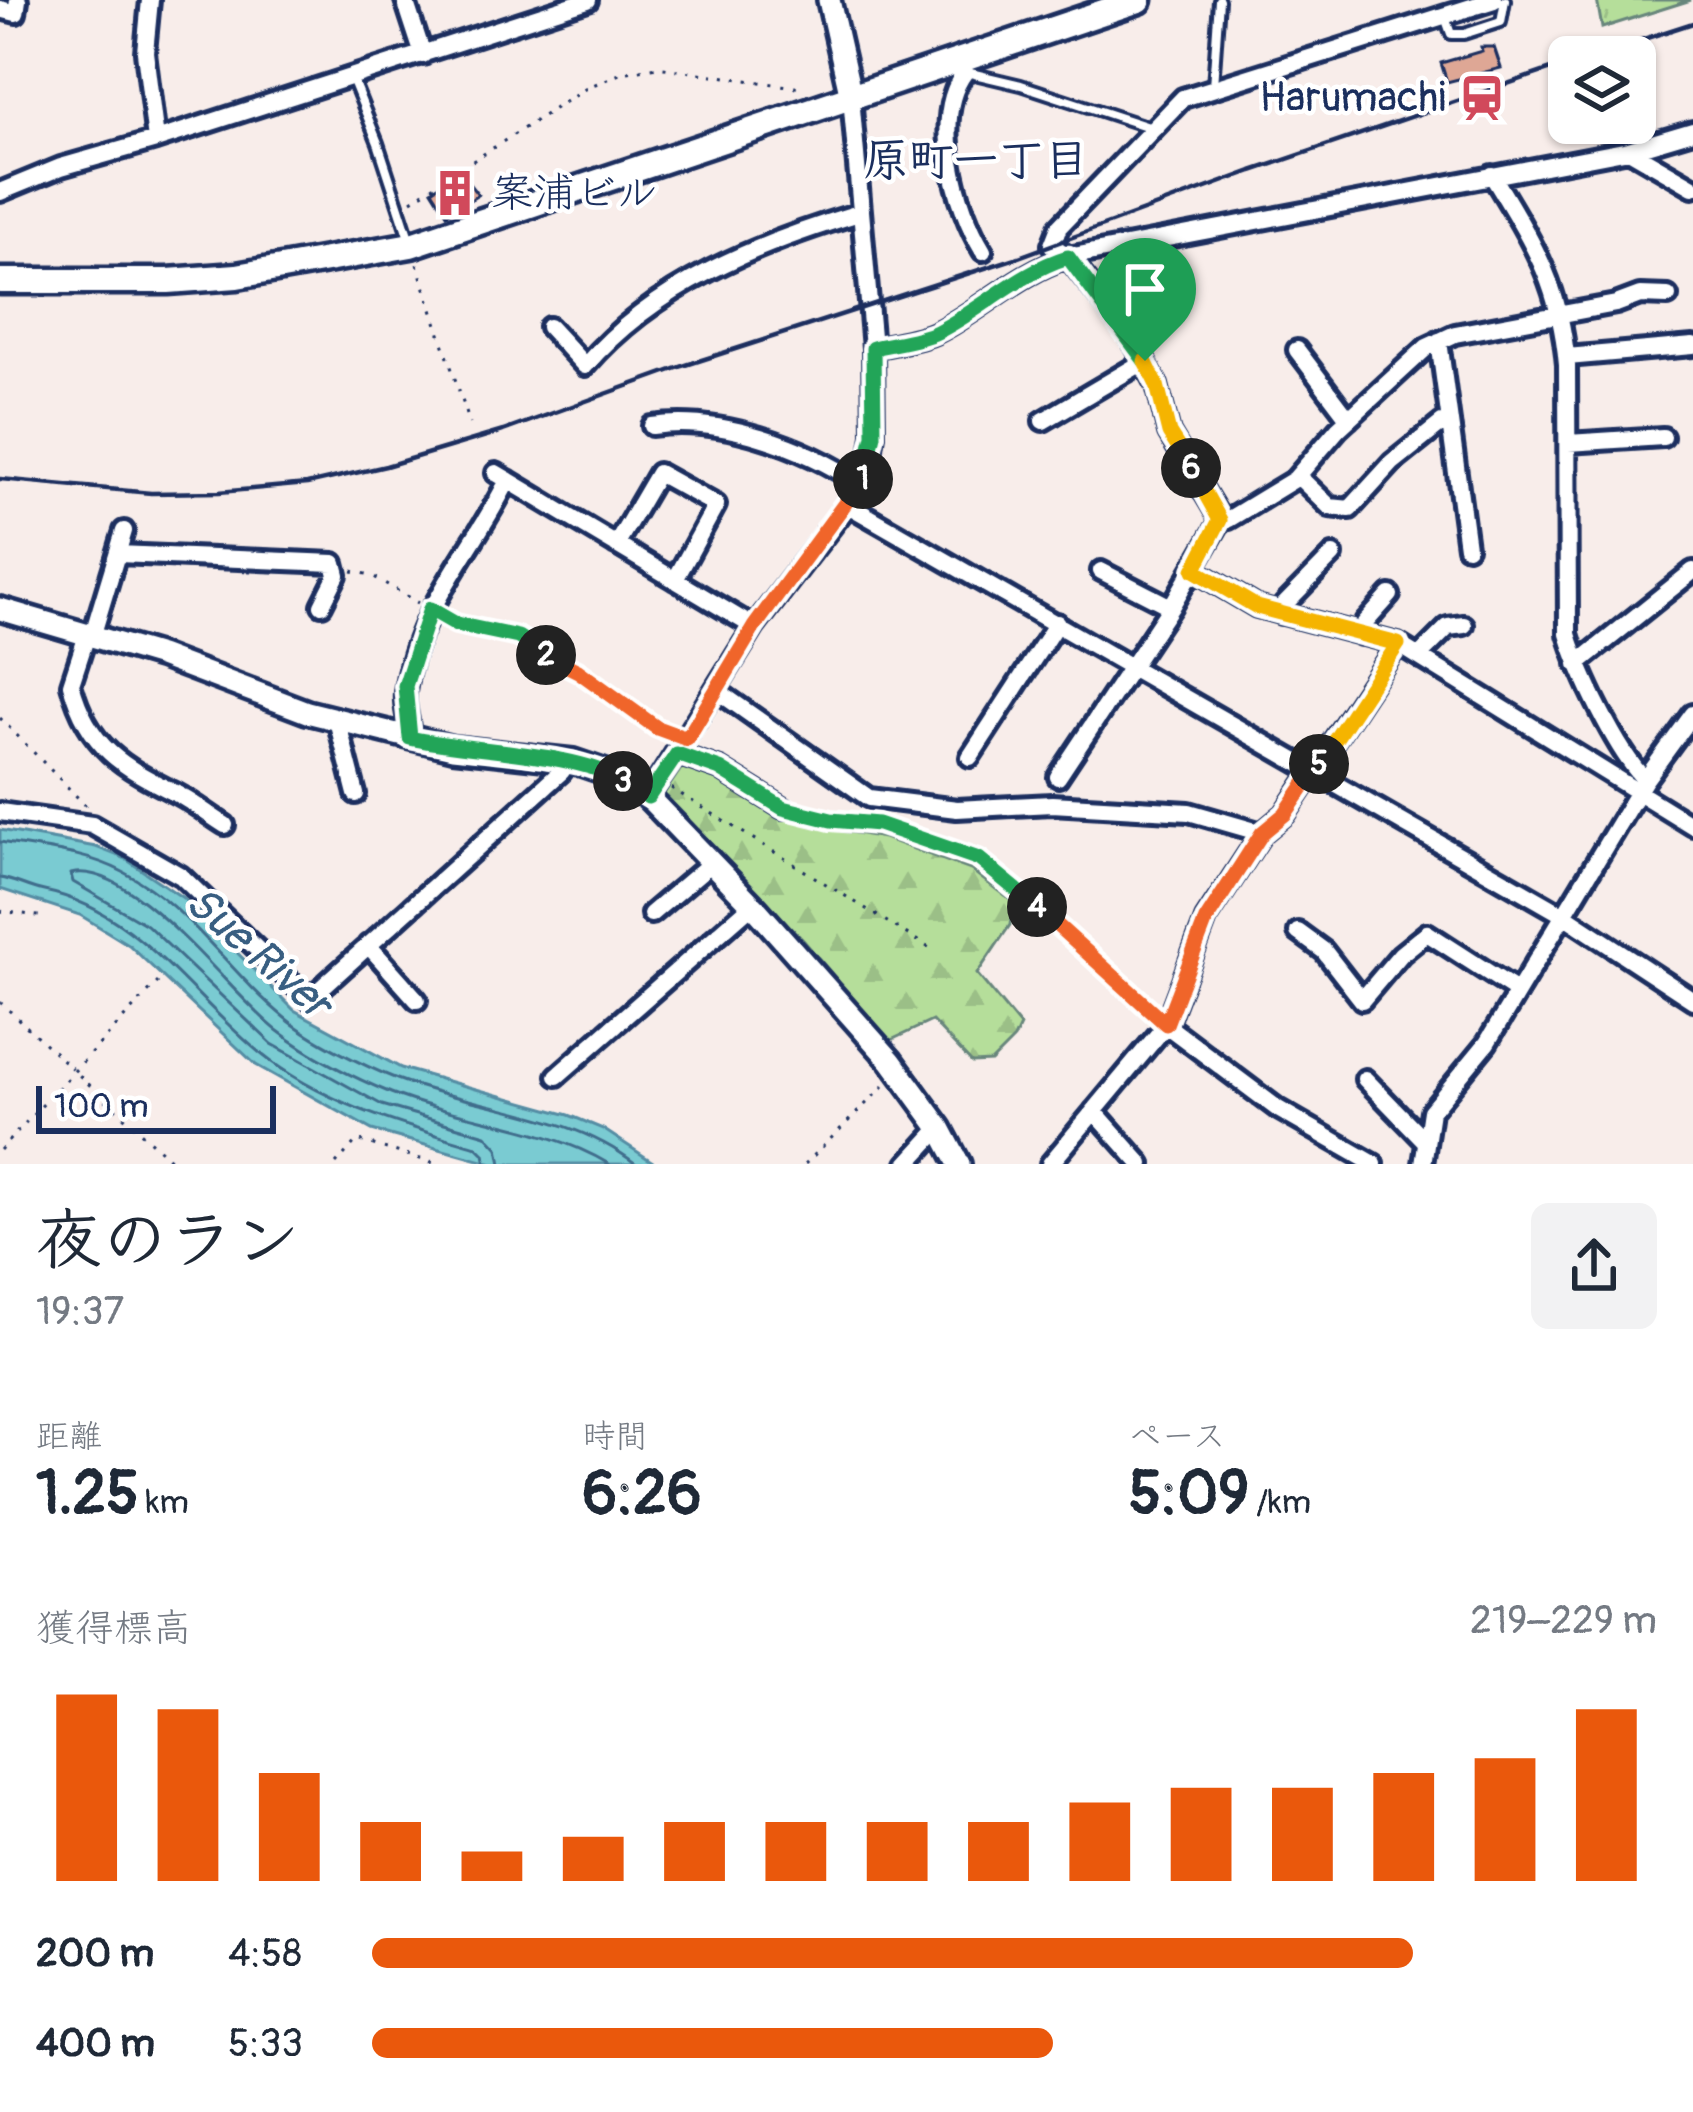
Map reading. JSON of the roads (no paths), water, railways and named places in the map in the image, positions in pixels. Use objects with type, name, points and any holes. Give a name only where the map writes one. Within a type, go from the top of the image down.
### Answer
[{"type":"main road","points":[[0,281],[237,276],[411,245],[851,97],[963,66],[1139,0]]},
{"type":"street","points":[[0,9],[16,13],[18,0]]},
{"type":"street","points":[[150,0],[145,52],[156,140]]},
{"type":"street","points":[[405,0],[423,55]]},
{"type":"street","points":[[0,191],[61,167],[588,0]]},
{"type":"street","points":[[654,789],[754,627],[848,505],[860,484],[874,435],[873,348],[851,97],[830,0]]},
{"type":"street","points":[[1220,520],[1169,433],[1157,385],[1145,361],[1068,257],[1052,245],[1058,227],[1183,98],[1494,0]]},
{"type":"street","points":[[963,66],[948,114],[949,132],[955,185],[983,251]]},
{"type":"street","points":[[873,348],[932,334],[1003,293],[1030,271],[1068,257],[1629,150],[1693,131]]},
{"type":"street","points":[[1629,150],[1693,187]]},
{"type":"street","points":[[1492,175],[1536,249],[1562,315],[1567,357],[1566,607],[1577,664],[1642,786]]},
{"type":"street","points":[[549,327],[585,366],[638,316],[704,274],[750,252],[859,213]]},
{"type":"street","points":[[1220,520],[1298,476],[1349,419],[1412,359],[1439,341],[1640,295],[1667,296]]},
{"type":"street","points":[[1439,341],[1467,547]]},
{"type":"street","points":[[1567,357],[1693,346]]},
{"type":"street","points":[[1297,350],[1349,419]]},
{"type":"street","points":[[1043,422],[1145,361]]},
{"type":"street","points":[[1298,476],[1330,507],[1350,509],[1392,463],[1442,423],[1450,422]]},
{"type":"street","points":[[652,426],[677,423],[734,432],[809,457],[860,484]]},
{"type":"street","points":[[1568,443],[1663,437]]},
{"type":"street","points":[[616,545],[658,473],[716,506],[675,580]]},
{"type":"street","points":[[410,738],[405,686],[430,609],[502,477],[754,627]]},
{"type":"street","points":[[848,505],[1562,914],[1693,1000]]},
{"type":"street","points":[[1058,777],[1171,607],[1220,520]]},
{"type":"street","points":[[124,531],[71,683],[98,741],[131,772],[225,825]]},
{"type":"street","points":[[118,554],[262,563],[334,562],[337,575],[322,605]]},
{"type":"street","points":[[1281,614],[1284,605],[1333,555]]},
{"type":"street","points":[[1194,570],[1257,607],[1398,644],[1642,786],[1693,826]]},
{"type":"street","points":[[1102,571],[1171,607]]},
{"type":"street","points":[[1577,664],[1693,571]]},
{"type":"street","points":[[1361,634],[1390,595]]},
{"type":"street","points":[[0,608],[160,656],[307,712],[453,748],[566,761],[654,789],[710,863],[899,1072],[940,1128],[959,1164]]},
{"type":"street","points":[[970,757],[1057,623]]},
{"type":"street","points":[[1419,656],[1448,627],[1464,625]]},
{"type":"street","points":[[1050,1164],[1166,1024],[1206,920],[1262,833],[1285,814],[1398,644]]},
{"type":"street","points":[[716,691],[868,798],[957,809],[1052,804],[1190,812],[1262,833]]},
{"type":"street","points":[[1424,1164],[1431,1111],[1487,1042],[1642,786],[1693,714]]},
{"type":"street","points":[[338,720],[356,794]]},
{"type":"street","points":[[682,747],[783,808]]},
{"type":"street","points":[[0,812],[96,828],[181,877],[309,999],[562,771],[566,761]]},
{"type":"street","points":[[651,914],[710,863]]},
{"type":"street","points":[[556,1076],[752,905]]},
{"type":"street","points":[[1298,932],[1324,951],[1362,1000],[1401,953],[1427,934],[1517,991]]},
{"type":"street","points":[[368,945],[417,1000]]},
{"type":"street","points":[[1166,1024],[1278,1109],[1374,1164]]},
{"type":"street","points":[[1365,1079],[1426,1142]]},
{"type":"street","points":[[1094,1112],[1141,1164]]},
{"type":"street","points":[[907,1164],[940,1128]]},
{"type":"lane","points":[[1213,86],[1219,0]]},
{"type":"lane","points":[[1445,17],[1451,34],[1464,34],[1501,22],[1505,0]]},
{"type":"lane","points":[[963,66],[1154,129]]},
{"type":"lane","points":[[352,78],[411,245]]},
{"type":"lane","points":[[783,808],[831,820],[878,824],[979,859],[1166,1024]]},
{"type":"water","points":[[0,830],[96,847],[124,858],[183,898],[294,1010],[401,1068],[569,1115],[603,1129],[656,1164],[493,1164],[372,1130],[256,1065],[129,945],[80,915],[0,889]]},
{"type":"railway","points":[[1653,36],[1693,23]]},
{"type":"railway","points":[[0,479],[151,493],[219,492],[307,484],[386,466],[1016,258],[1548,70]]},
{"type":"place","name":"Harumachi","points":[[1482,98]]},
{"type":"place","name":"案浦ビル","points":[[455,193]]},
{"type":"district","name":"原町一丁目","points":[[976,161]]},
{"type":"water label","name":"Sue River","points":[[258,953]]}]
